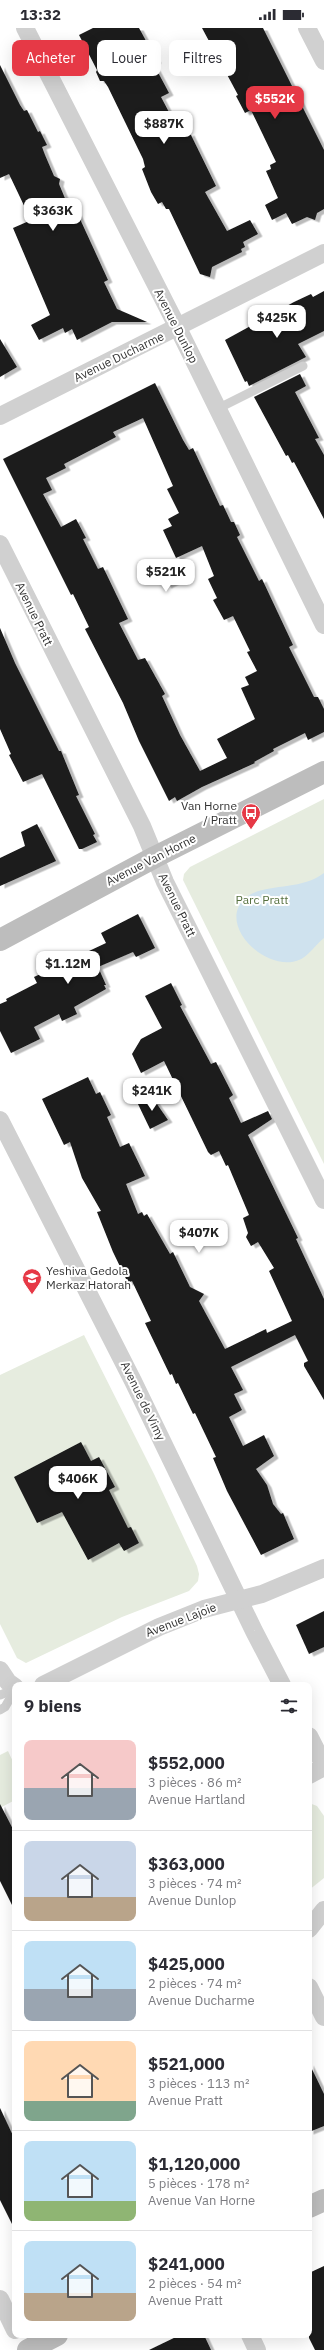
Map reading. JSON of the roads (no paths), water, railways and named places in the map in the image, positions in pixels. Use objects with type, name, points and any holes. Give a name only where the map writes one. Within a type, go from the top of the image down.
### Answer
[{"type":"main road","name":"Avenue Van Horne","points":[[0,940],[155,857],[324,772]]},
{"type":"main road","points":[[312,2206],[324,2200]]},
{"type":"main road","points":[[27,2350],[52,2338]]},
{"type":"street","name":"Avenue Dunlop","points":[[25,28],[178,328],[324,625]]},
{"type":"street","points":[[308,28],[324,61]]},
{"type":"street","name":"Avenue Ducharme","points":[[0,416],[178,328],[324,253]]},
{"type":"street","name":"Avenue Pratt","points":[[0,544],[144,832],[165,882],[324,1200]]},
{"type":"street","name":"Avenue de Vimy","points":[[0,1120],[133,1381],[238,1599],[280,1682]]},
{"type":"street","name":"Avenue Lajoie","points":[[49,1682],[159,1627],[204,1609],[262,1594],[324,1568]]},
{"type":"street","points":[[0,1670],[12,1686]]},
{"type":"street","points":[[312,1742],[324,1766],[312,1773]]},
{"type":"street","points":[[312,1925],[324,1910]]},
{"type":"street","points":[[312,1994],[324,2018]]},
{"type":"street","points":[[0,2300],[12,2324]]},
{"type":"street","points":[[20,2338],[27,2350]]},
{"type":"street","points":[[251,2338],[257,2350]]},
{"type":"lane","points":[[217,409],[303,366]]},
{"type":"lane","points":[[0,1695],[12,1690]]},
{"type":"lane","points":[[0,1710],[5,1707],[12,1694]]},
{"type":"water","points":[[324,873],[324,938],[309,953],[299,960],[286,962],[272,959],[259,952],[248,943],[240,931],[236,919],[239,907],[248,896],[265,889],[294,885],[315,879]]},
{"type":"place","name":"Van Horne / Pratt","points":[[251,830]]},
{"type":"place","name":"Yeshiva Gedola Merkaz Hatorah","points":[[32,1295]]},
{"type":"park label","name":"Parc Pratt","points":[[262,900]]}]
